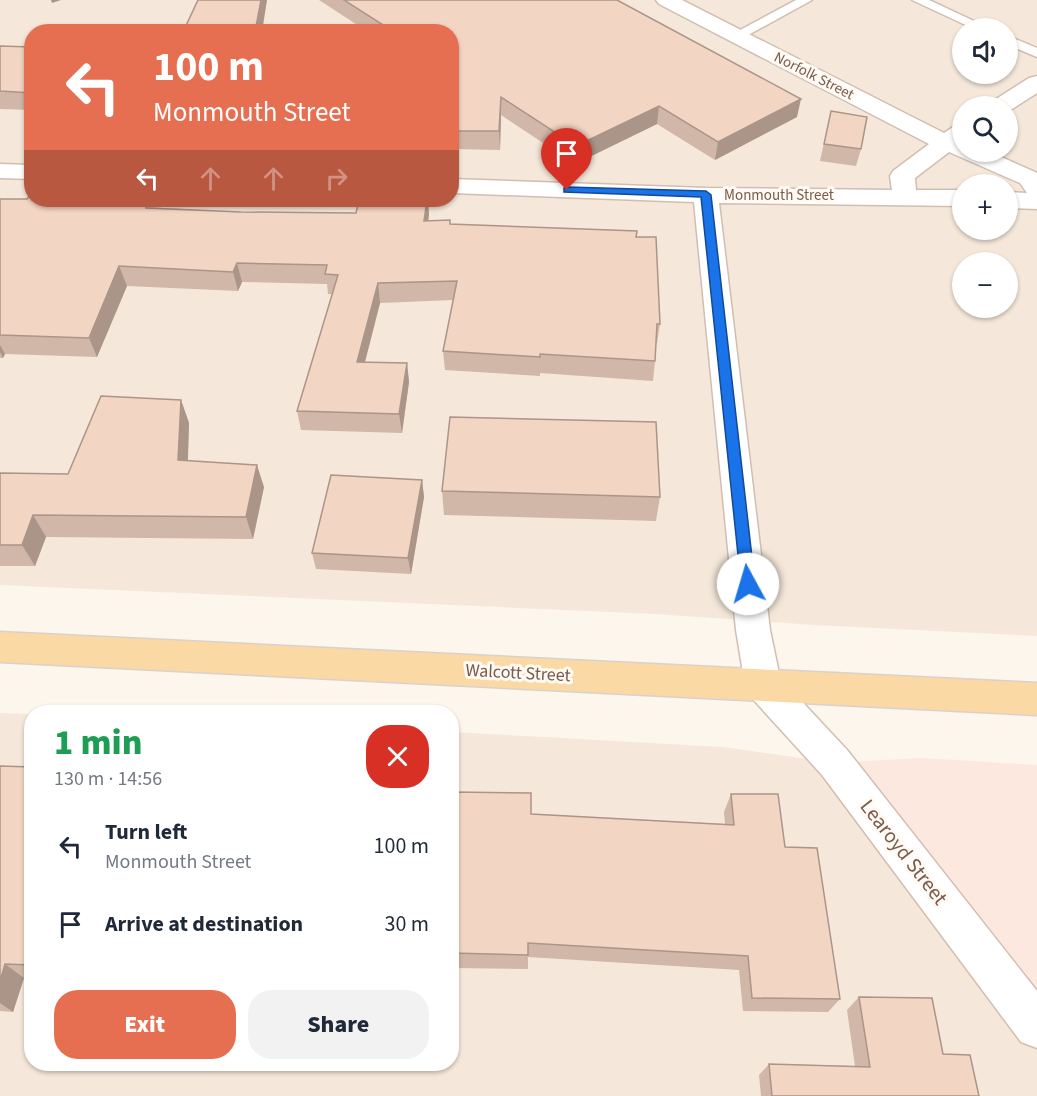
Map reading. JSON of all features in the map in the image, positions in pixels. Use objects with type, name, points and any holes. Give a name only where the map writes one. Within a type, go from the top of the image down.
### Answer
[{"type":"main road","name":"Walcott Street","points":[[0,647],[1037,699]]},
{"type":"street","name":"Norfolk Street","points":[[666,0],[736,36],[952,139]]},
{"type":"street","points":[[1017,96],[1037,83]]},
{"type":"street","points":[[905,195],[902,176],[952,144]]},
{"type":"street","points":[[993,162],[1029,178],[1037,189]]},
{"type":"street","points":[[0,171],[24,172]]},
{"type":"street","name":"Monmouth Street","points":[[459,186],[706,195],[905,195],[952,197]]},
{"type":"street","points":[[706,195],[753,630],[763,685]]},
{"type":"street","points":[[1018,200],[1037,201]]},
{"type":"street","name":"Learoyd Street","points":[[763,685],[835,763],[1037,1026]]},
{"type":"lane","points":[[736,36],[806,0]]},
{"type":"lane","points":[[918,0],[959,18]]},
{"type":"lane","points":[[1018,44],[1037,53]]},
{"type":"shaded area","points":[[0,0],[1037,0],[1037,636],[814,625],[654,614],[0,585]]},
{"type":"shaded area","points":[[0,713],[24,714],[24,1071],[459,1071],[459,732],[723,747],[835,763],[1037,1026],[1037,1096],[0,1096]]},
{"type":"shaded area","points":[[920,758],[1037,765],[1037,1026],[835,763]]},
{"type":"building","points":[[198,0],[261,0],[256,24],[187,24]]},
{"type":"building","points":[[344,0],[617,0],[801,99],[718,142],[659,106],[576,146],[501,97],[499,131],[459,131],[459,24],[382,24]]},
{"type":"building","points":[[0,46],[24,47],[24,92],[0,91]]},
{"type":"building","points":[[831,111],[867,117],[861,149],[824,144]]},
{"type":"building","points":[[0,199],[24,199],[24,207],[146,207],[241,212],[356,213],[357,207],[426,207],[424,221],[450,220],[450,224],[637,231],[636,237],[656,237],[660,324],[657,324],[655,361],[443,351],[457,281],[378,283],[357,362],[407,363],[399,414],[297,411],[338,275],[325,274],[327,265],[237,263],[233,272],[119,266],[89,338],[0,335]]},
{"type":"building","points":[[101,396],[181,400],[178,460],[257,465],[246,517],[33,515],[22,545],[0,545],[0,473],[68,474]]},
{"type":"building","points":[[450,417],[656,422],[660,497],[442,491]]},
{"type":"building","points":[[331,475],[422,480],[408,558],[312,553]]},
{"type":"building","points":[[0,766],[24,767],[24,965],[5,964],[0,981]]},
{"type":"building","points":[[459,792],[531,793],[531,814],[734,825],[731,794],[778,794],[785,847],[817,848],[840,999],[752,998],[748,956],[528,943],[528,955],[459,953]]},
{"type":"building","points":[[859,997],[932,998],[943,1054],[970,1055],[979,1096],[772,1096],[769,1064],[870,1067]]},
{"type":"route","points":[[567,190],[706,195],[748,584]]}]
